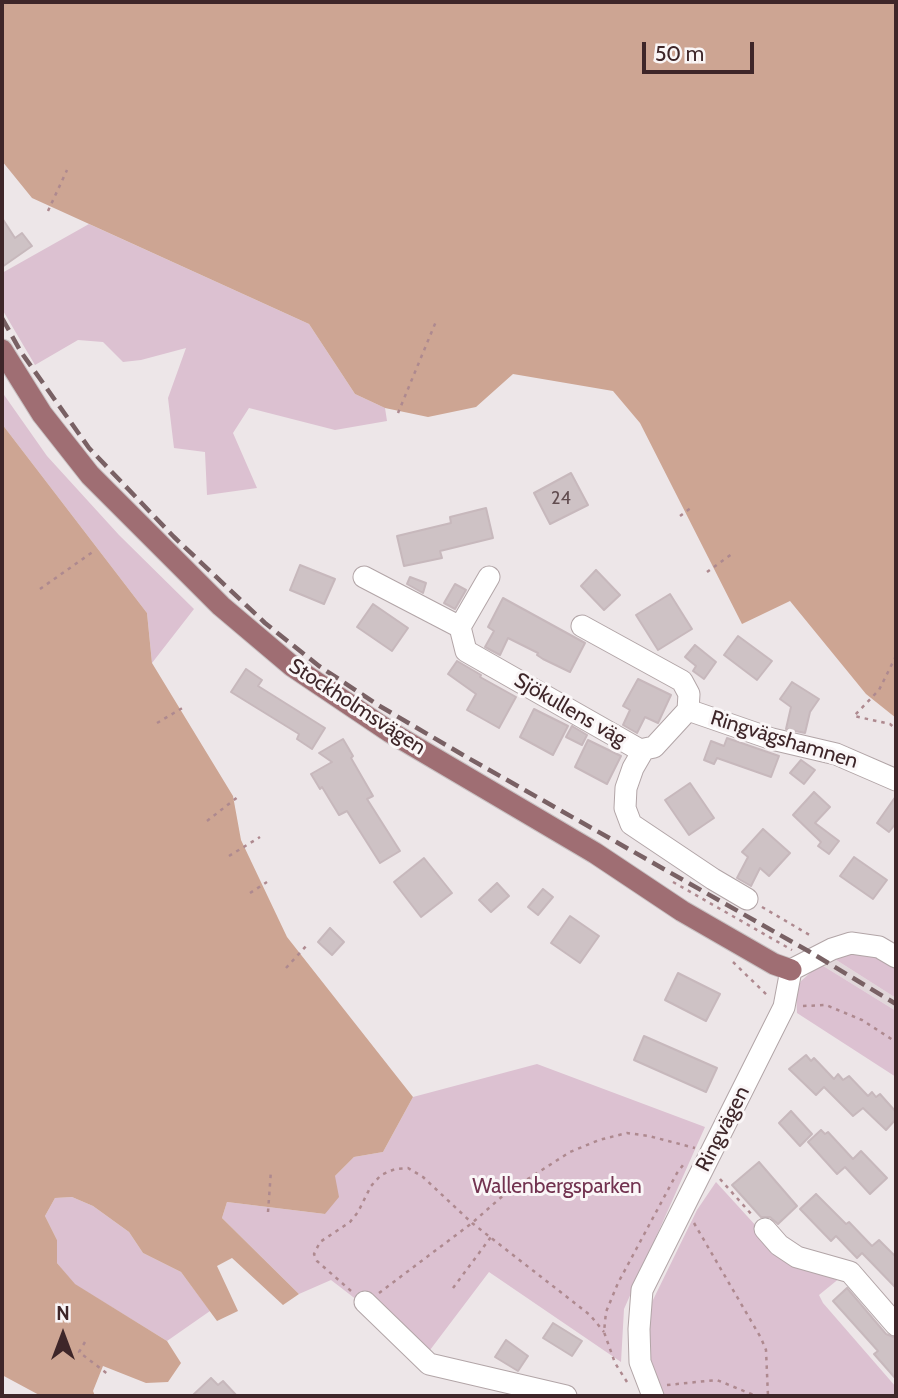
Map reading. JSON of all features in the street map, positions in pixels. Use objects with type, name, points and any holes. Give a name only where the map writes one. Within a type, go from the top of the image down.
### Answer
[{"type":"main road","name":"Stockholmsvägen","points":[[2,350],[42,414],[90,475],[221,606],[292,666],[390,732],[595,853],[682,911],[774,964],[791,960]]},
{"type":"street","points":[[364,578],[460,627],[489,578]]},
{"type":"street","name":"Ringvägshamnen","points":[[582,626],[682,681],[689,694],[688,710],[772,739],[836,754],[896,780]]},
{"type":"street","name":"Sjökullens väg","points":[[460,627],[466,651],[640,750],[654,747],[688,710]]},
{"type":"street","points":[[644,749],[626,788],[625,808],[631,824],[747,899]]},
{"type":"street","points":[[791,960],[851,943],[879,947],[896,957]]},
{"type":"street","name":"Ringvägen","points":[[655,1391],[639,1362],[642,1290],[784,1007],[791,960]]},
{"type":"street","points":[[765,1229],[779,1245],[797,1257],[850,1272],[896,1325]]},
{"type":"street","points":[[366,1302],[429,1364],[566,1396]]},
{"type":"path","points":[[48,211],[67,170]]},
{"type":"path","points":[[398,413],[437,319]]},
{"type":"path","points":[[680,516],[692,507]]},
{"type":"path","points":[[40,589],[94,551]]},
{"type":"path","points":[[707,572],[733,553]]},
{"type":"path","points":[[896,656],[878,690],[854,716],[890,724],[896,729]]},
{"type":"path","points":[[157,723],[184,707]]},
{"type":"path","points":[[207,821],[239,796]]},
{"type":"path","points":[[229,856],[260,837]]},
{"type":"path","points":[[664,877],[791,960]]},
{"type":"path","points":[[250,893],[267,882]]},
{"type":"path","points":[[747,899],[813,937]]},
{"type":"path","points":[[286,968],[308,944]]},
{"type":"path","points":[[765,982],[762,988],[772,1000],[784,1007],[826,1005],[862,1020],[896,1042]]},
{"type":"path","points":[[604,1332],[590,1315],[472,1223],[422,1177],[408,1168],[395,1169],[381,1175],[371,1186],[350,1222],[320,1242],[314,1254],[317,1261],[366,1302],[472,1223],[506,1194],[570,1152],[599,1140],[627,1133],[699,1149]]},
{"type":"path","points":[[268,1212],[271,1170]]},
{"type":"path","points":[[720,1179],[765,1229]]},
{"type":"path","points":[[684,1205],[761,1338],[766,1350],[768,1396]]},
{"type":"path","points":[[453,1288],[491,1237]]},
{"type":"path","points":[[85,1342],[79,1352],[109,1375]]},
{"type":"path","points":[[655,1391],[717,1380],[756,1396]]},
{"type":"shaded area","points":[[2,2],[896,2],[896,718],[866,694],[790,601],[742,624],[640,423],[613,391],[513,374],[476,407],[428,417],[385,408],[355,394],[309,324],[32,198],[2,161]]},
{"type":"shaded area","points":[[2,424],[147,613],[152,663],[233,796],[241,840],[287,937],[413,1097],[383,1152],[354,1157],[335,1176],[339,1197],[325,1214],[227,1202],[222,1218],[299,1294],[283,1305],[232,1258],[217,1266],[238,1311],[217,1321],[181,1272],[143,1253],[129,1232],[93,1206],[72,1197],[55,1198],[45,1216],[57,1240],[57,1263],[75,1284],[167,1341],[181,1363],[168,1382],[146,1383],[103,1366],[93,1391],[95,1396],[41,1396],[2,1375]]},
{"type":"shaded area","points":[[830,956],[896,998],[896,1011],[820,964]]},
{"type":"green space","points":[[89,224],[309,324],[355,394],[385,408],[387,421],[335,430],[249,408],[233,433],[257,488],[207,495],[205,452],[174,448],[168,398],[186,348],[123,362],[103,342],[78,340],[35,365],[2,309],[2,273]]},
{"type":"green space","points":[[2,392],[47,456],[119,535],[194,609],[152,663],[147,613],[2,424]]},
{"type":"green space","points":[[844,950],[871,952],[896,965],[896,998],[830,956]]},
{"type":"green space","points":[[820,964],[896,1011],[896,1077],[797,1013],[796,992],[801,981]]},
{"type":"green space","name":"Wallenbergsparken","points":[[537,1064],[705,1127],[624,1309],[621,1362],[489,1272],[427,1354],[331,1280],[299,1294],[222,1218],[227,1202],[325,1214],[335,1176],[354,1157],[383,1152],[413,1097]]},
{"type":"green space","points":[[716,1182],[757,1227],[754,1231],[778,1257],[846,1273],[819,1295],[896,1387],[896,1396],[664,1396],[647,1356],[647,1326],[652,1302],[697,1210]]},
{"type":"green space","points":[[72,1197],[93,1206],[129,1232],[143,1253],[181,1272],[210,1311],[167,1341],[74,1284],[57,1263],[57,1240],[45,1216],[55,1198]]},
{"type":"building","points":[[2,218],[15,238],[22,233],[32,246],[2,267]]},
{"type":"building","points":[[571,473],[588,505],[550,524],[534,493]]},
{"type":"building","points":[[486,508],[493,538],[440,551],[442,558],[404,566],[397,536],[451,523],[450,517]]},
{"type":"building","points":[[300,565],[335,579],[324,604],[290,590]]},
{"type":"building","points":[[596,570],[620,595],[604,610],[581,586]]},
{"type":"building","points":[[410,577],[426,583],[423,593],[407,584]]},
{"type":"building","points":[[455,584],[466,590],[455,609],[444,603]]},
{"type":"building","points":[[670,594],[692,629],[658,650],[636,615]]},
{"type":"building","points":[[503,598],[585,643],[570,672],[508,638],[500,655],[485,647],[494,631],[488,627]]},
{"type":"building","points":[[373,604],[408,628],[392,651],[357,627]]},
{"type":"building","points":[[738,636],[772,661],[757,680],[724,655]]},
{"type":"building","points":[[695,645],[716,662],[704,679],[693,671],[696,666],[685,657]]},
{"type":"building","points":[[457,661],[516,697],[499,728],[467,710],[476,694],[448,674]]},
{"type":"building","points":[[246,669],[262,680],[258,686],[325,728],[312,749],[297,739],[299,734],[231,692]]},
{"type":"building","points":[[638,679],[671,695],[658,723],[645,717],[637,733],[623,725],[630,710],[623,706]]},
{"type":"building","points":[[792,682],[819,699],[810,712],[805,733],[786,729],[791,707],[780,699]]},
{"type":"building","points":[[534,709],[568,726],[553,755],[520,737]]},
{"type":"building","points":[[572,726],[587,735],[582,745],[566,737]]},
{"type":"building","points":[[727,738],[779,756],[771,777],[717,758],[714,764],[704,760],[711,741],[724,746]]},
{"type":"building","points":[[343,739],[373,796],[367,799],[400,851],[380,863],[347,811],[339,815],[311,774],[332,762],[319,753]]},
{"type":"building","points":[[588,740],[621,756],[607,784],[575,767]]},
{"type":"building","points":[[801,760],[815,770],[804,784],[790,773]]},
{"type":"building","points":[[690,783],[714,818],[689,835],[665,800]]},
{"type":"building","points":[[814,792],[830,807],[815,823],[839,841],[829,854],[818,846],[821,842],[793,815]]},
{"type":"building","points":[[896,796],[896,823],[889,832],[877,823]]},
{"type":"building","points":[[763,829],[790,853],[769,876],[760,868],[751,886],[737,878],[748,857],[742,852]]},
{"type":"building","points":[[854,857],[887,880],[873,899],[840,876]]},
{"type":"building","points":[[424,858],[452,893],[421,917],[394,882]]},
{"type":"building","points":[[497,883],[509,896],[491,912],[479,900]]},
{"type":"building","points":[[543,889],[553,897],[538,915],[528,907]]},
{"type":"building","points":[[570,916],[599,936],[580,963],[551,943]]},
{"type":"building","points":[[330,928],[344,942],[332,955],[318,942]]},
{"type":"building","points":[[678,973],[720,994],[706,1021],[665,1000]]},
{"type":"building","points":[[644,1036],[717,1068],[706,1092],[634,1060]]},
{"type":"building","points":[[806,1055],[811,1061],[814,1058],[834,1079],[838,1074],[843,1080],[849,1076],[868,1096],[872,1092],[876,1097],[880,1094],[896,1112],[896,1119],[886,1130],[863,1108],[853,1116],[824,1087],[816,1095],[789,1069]]},
{"type":"building","points":[[791,1111],[812,1134],[800,1146],[779,1123]]},
{"type":"building","points":[[821,1130],[825,1134],[828,1132],[853,1159],[861,1151],[887,1178],[870,1194],[845,1167],[837,1174],[808,1142]]},
{"type":"building","points":[[759,1162],[797,1206],[778,1224],[770,1217],[761,1217],[732,1185]]},
{"type":"building","points":[[816,1194],[872,1246],[879,1240],[896,1257],[896,1288],[862,1253],[857,1258],[836,1236],[831,1241],[800,1209]]},
{"type":"building","points":[[847,1288],[886,1334],[896,1338],[896,1379],[874,1354],[878,1351],[833,1301]]},
{"type":"building","points":[[553,1323],[582,1341],[572,1356],[543,1338]]},
{"type":"building","points":[[506,1340],[528,1356],[518,1371],[495,1357]]},
{"type":"building","points":[[211,1378],[218,1385],[223,1381],[237,1396],[192,1396]]},
{"type":"railway","points":[[2,318],[21,352],[89,448],[174,537],[265,623],[319,666],[378,705],[463,755],[810,952],[896,1004]]}]
